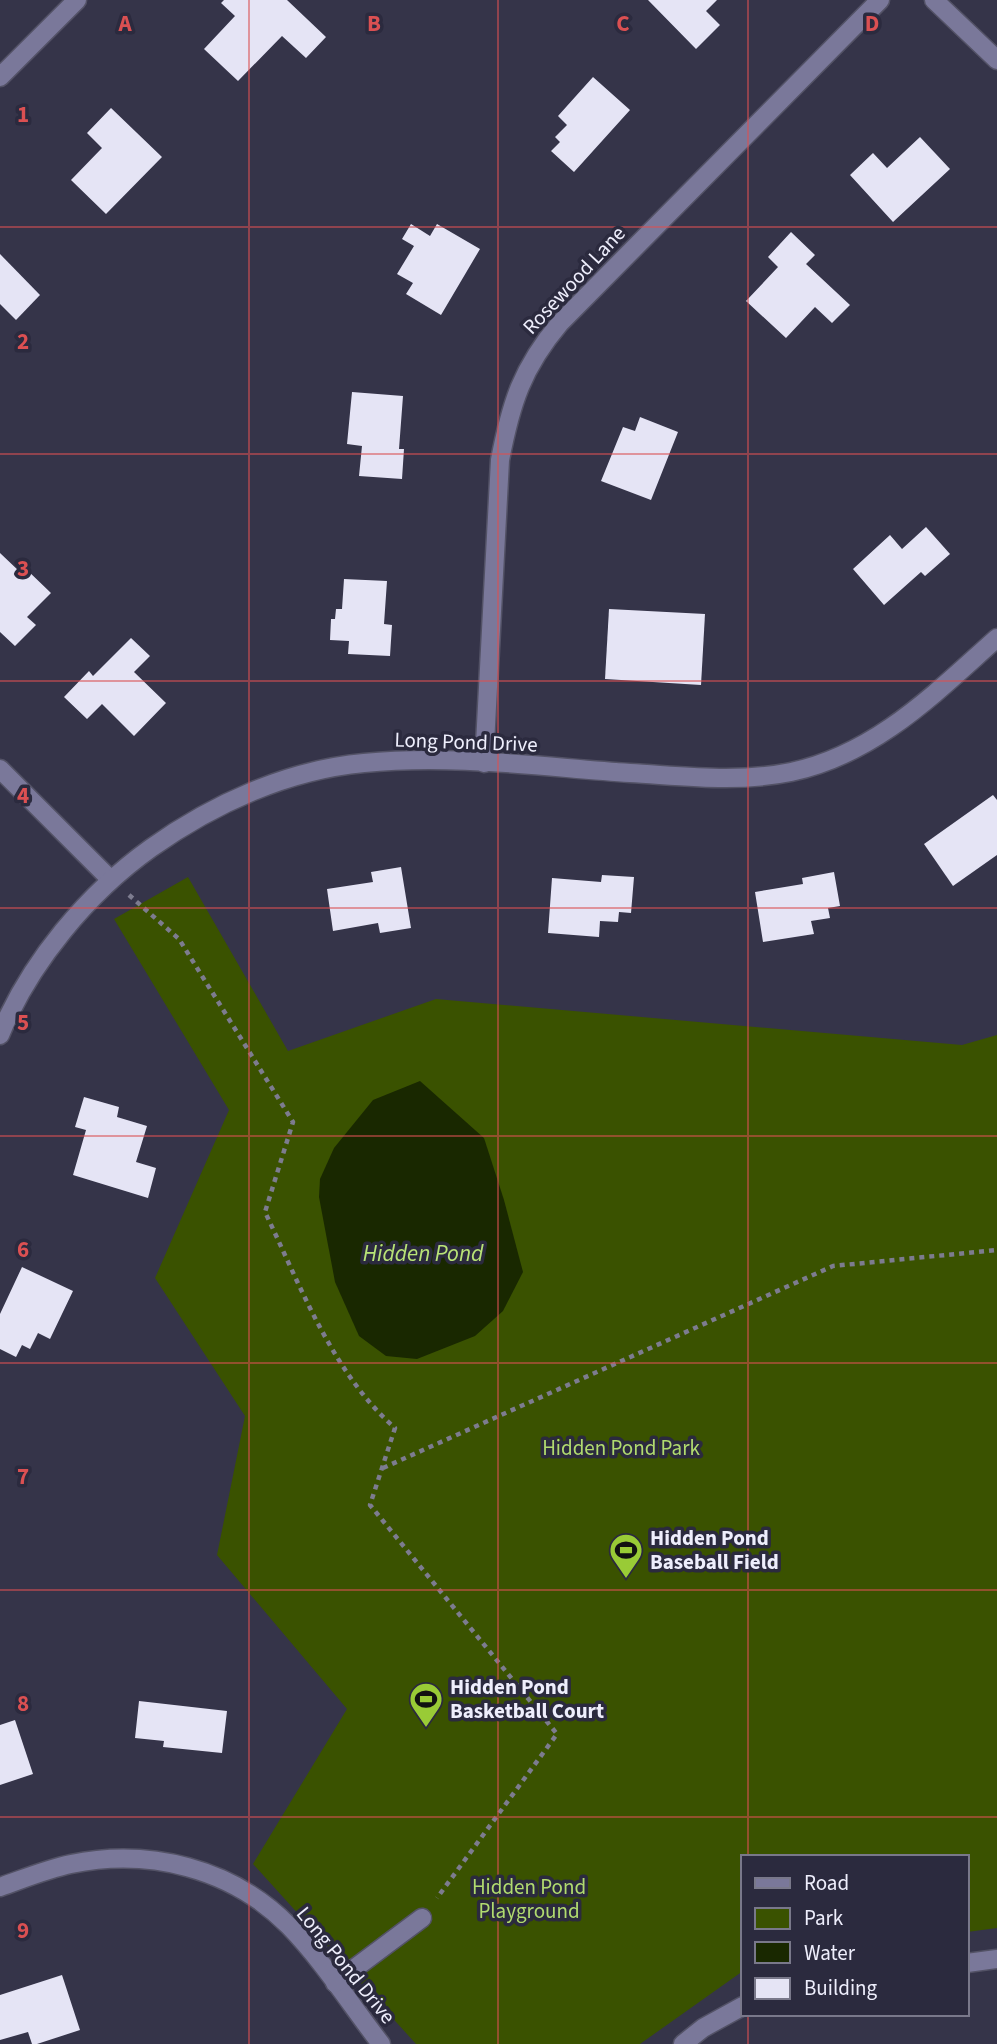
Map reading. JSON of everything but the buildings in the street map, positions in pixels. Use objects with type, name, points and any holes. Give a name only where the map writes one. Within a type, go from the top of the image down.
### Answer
[{"type":"street","points":[[0,77],[77,0]]},
{"type":"street","name":"Rosewood Lane","points":[[484,763],[500,460],[510,412],[529,366],[560,323],[880,0]]},
{"type":"street","points":[[934,0],[997,60]]},
{"type":"street","name":"Long Pond Drive","points":[[0,1035],[20,994],[55,942],[110,879],[183,825],[240,796],[299,775],[361,763],[424,759],[730,779],[793,772],[833,759],[871,741],[906,718],[997,638]]},
{"type":"street","points":[[0,769],[110,879]]},
{"type":"street","name":"Long Pond Drive","points":[[0,1887],[70,1864],[117,1857],[164,1860],[209,1873],[251,1895],[288,1925],[381,2044]]},
{"type":"street","points":[[335,1983],[422,1918]]},
{"type":"street","points":[[969,1963],[997,1959]]},
{"type":"street","points":[[683,2044],[703,2028],[741,2007]]},
{"type":"path","points":[[110,879],[179,939],[293,1122],[265,1212],[326,1337],[373,1409],[395,1427],[370,1505],[557,1734],[422,1918]]},
{"type":"path","points":[[382,1468],[833,1266],[997,1250]]},
{"type":"green space","name":"Hidden Pond Park","points":[[188,877],[288,1051],[436,999],[962,1045],[997,1035],[997,1928],[969,1932],[969,1855],[741,1855],[741,1972],[640,2044],[416,2044],[253,1864],[347,1709],[217,1555],[245,1416],[155,1278],[229,1110],[114,919]]},
{"type":"water","name":"Hidden Pond","points":[[420,1081],[484,1138],[523,1272],[503,1311],[475,1336],[417,1359],[386,1356],[359,1336],[335,1282],[319,1197],[320,1179],[334,1148],[373,1100]]},
{"type":"place","name":"Hidden Pond Baseball Field","points":[[626,1580]]},
{"type":"place","name":"Hidden Pond Basketball Court","points":[[426,1729]]},
{"type":"park label","name":"Hidden Pond Playground","points":[[529,1899]]}]
